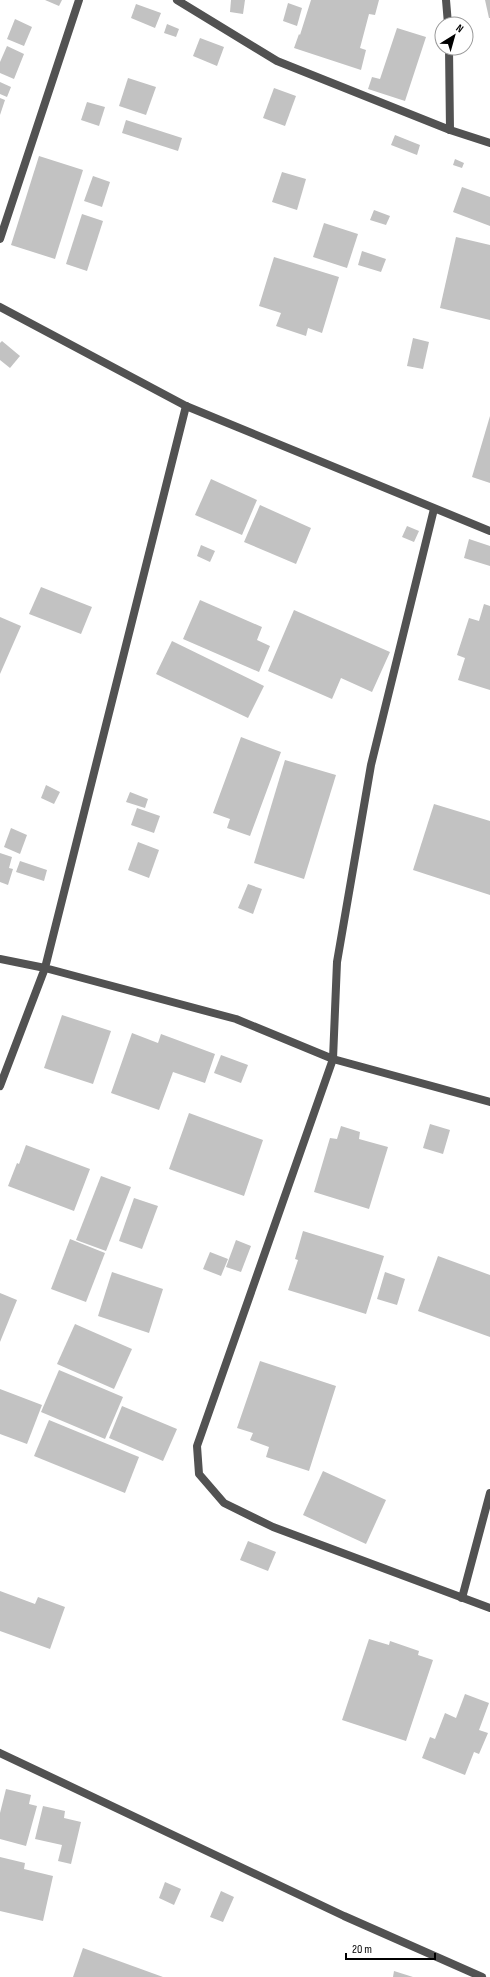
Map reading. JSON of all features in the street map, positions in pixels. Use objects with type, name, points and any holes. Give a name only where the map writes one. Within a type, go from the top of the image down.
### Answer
[{"type":"street","points":[[0,239],[79,0]]},
{"type":"street","points":[[177,0],[277,61],[450,130],[490,143]]},
{"type":"street","points":[[446,0],[447,16]]},
{"type":"street","points":[[449,56],[450,130]]},
{"type":"street","points":[[0,306],[186,406],[490,531]]},
{"type":"street","points":[[0,1086],[45,968],[186,406]]},
{"type":"street","points":[[434,508],[370,765],[337,962],[333,1059],[197,1446],[200,1474],[224,1503],[274,1527],[490,1608]]},
{"type":"street","points":[[0,959],[45,968],[236,1019],[333,1059],[490,1102]]},
{"type":"street","points":[[462,1598],[490,1493]]},
{"type":"street","points":[[0,1753],[344,1916],[482,1977]]},
{"type":"building","points":[[45,0],[62,0],[59,6]]},
{"type":"building","points":[[231,0],[245,0],[243,14],[230,12]]},
{"type":"building","points":[[311,0],[379,0],[375,15],[369,14],[360,48],[366,50],[361,70],[294,48],[299,34],[300,35]]},
{"type":"building","points":[[485,0],[490,0],[490,18],[489,18]]},
{"type":"building","points":[[288,3],[302,8],[297,26],[283,21]]},
{"type":"building","points":[[136,4],[161,13],[155,28],[131,18]]},
{"type":"building","points":[[15,19],[32,27],[24,46],[7,39]]},
{"type":"building","points":[[167,24],[179,29],[176,37],[164,33]]},
{"type":"building","points":[[397,28],[426,37],[405,101],[368,89],[372,77],[380,79]]},
{"type":"building","points":[[200,38],[224,47],[217,66],[193,56]]},
{"type":"building","points":[[7,46],[24,54],[14,79],[0,73],[0,62]]},
{"type":"building","points":[[128,78],[156,87],[146,115],[119,106]]},
{"type":"building","points":[[0,82],[11,87],[7,97],[0,94]]},
{"type":"building","points":[[274,88],[296,96],[285,126],[263,118]]},
{"type":"building","points":[[0,98],[5,100],[0,115]]},
{"type":"building","points":[[87,102],[105,107],[99,126],[81,120]]},
{"type":"building","points":[[126,120],[182,138],[178,151],[122,133]]},
{"type":"building","points":[[395,135],[420,145],[417,155],[391,145]]},
{"type":"building","points":[[39,156],[83,170],[55,259],[11,245]]},
{"type":"building","points":[[455,159],[464,163],[462,168],[453,165]]},
{"type":"building","points":[[282,172],[306,179],[297,210],[272,202]]},
{"type":"building","points":[[93,176],[110,182],[102,207],[84,201]]},
{"type":"building","points":[[462,187],[490,197],[490,226],[453,212]]},
{"type":"building","points":[[374,210],[390,216],[386,225],[370,220]]},
{"type":"building","points":[[82,214],[103,221],[87,271],[66,264]]},
{"type":"building","points":[[324,223],[358,234],[347,268],[313,257]]},
{"type":"building","points":[[456,237],[490,245],[490,320],[440,308]]},
{"type":"building","points":[[362,251],[386,259],[381,272],[358,265]]},
{"type":"building","points":[[274,257],[339,277],[322,333],[308,328],[306,336],[276,326],[281,313],[259,306]]},
{"type":"building","points":[[413,338],[429,342],[423,369],[407,366]]},
{"type":"building","points":[[2,341],[20,356],[10,368],[0,360],[0,343]]},
{"type":"building","points":[[490,416],[490,483],[472,477]]},
{"type":"building","points":[[211,479],[257,500],[242,535],[195,515]]},
{"type":"building","points":[[260,505],[311,528],[296,564],[244,542]]},
{"type":"building","points":[[407,526],[419,531],[414,542],[402,537]]},
{"type":"building","points":[[469,539],[490,546],[490,566],[464,558]]},
{"type":"building","points":[[201,545],[215,551],[210,562],[197,556]]},
{"type":"building","points":[[41,587],[92,607],[81,634],[29,614]]},
{"type":"building","points":[[200,600],[262,627],[257,640],[270,646],[259,672],[183,639]]},
{"type":"building","points":[[484,604],[490,606],[490,690],[458,680],[465,658],[457,655],[469,618],[479,621]]},
{"type":"building","points":[[294,610],[390,652],[372,692],[341,678],[332,699],[268,671]]},
{"type":"building","points":[[0,617],[21,626],[0,674]]},
{"type":"building","points":[[172,641],[264,686],[248,718],[156,674]]},
{"type":"building","points":[[241,737],[281,752],[250,836],[227,828],[230,819],[213,813]]},
{"type":"building","points":[[285,760],[336,775],[304,879],[254,863]]},
{"type":"building","points":[[46,785],[60,792],[54,804],[41,798]]},
{"type":"building","points":[[130,792],[148,799],[145,808],[126,802]]},
{"type":"building","points":[[434,804],[490,821],[490,895],[413,870]]},
{"type":"building","points":[[137,808],[160,816],[154,833],[131,825]]},
{"type":"building","points":[[11,828],[27,835],[20,854],[4,847]]},
{"type":"building","points":[[138,842],[159,850],[149,878],[128,870]]},
{"type":"building","points":[[0,853],[12,857],[9,868],[13,869],[8,885],[0,882]]},
{"type":"building","points":[[20,861],[47,870],[44,881],[16,872]]},
{"type":"building","points":[[248,884],[262,889],[253,914],[238,908]]},
{"type":"building","points":[[62,1015],[111,1031],[93,1084],[44,1068]]},
{"type":"building","points":[[132,1033],[158,1043],[161,1034],[215,1054],[205,1083],[173,1072],[159,1110],[111,1093]]},
{"type":"building","points":[[221,1055],[248,1065],[241,1083],[214,1073]]},
{"type":"building","points":[[189,1113],[263,1140],[244,1196],[169,1169]]},
{"type":"building","points":[[430,1124],[450,1130],[443,1154],[423,1148]]},
{"type":"building","points":[[341,1126],[360,1132],[359,1139],[388,1147],[369,1209],[314,1192],[330,1138],[337,1139]]},
{"type":"building","points":[[26,1145],[90,1169],[74,1211],[8,1186],[17,1163],[19,1164]]},
{"type":"building","points":[[101,1176],[131,1187],[106,1251],[76,1240]]},
{"type":"building","points":[[134,1198],[158,1206],[142,1249],[119,1241]]},
{"type":"building","points":[[303,1231],[384,1256],[366,1314],[288,1290],[298,1260],[295,1259]]},
{"type":"building","points":[[70,1239],[105,1253],[86,1302],[51,1289]]},
{"type":"building","points":[[236,1240],[251,1246],[241,1272],[226,1267]]},
{"type":"building","points":[[210,1252],[228,1259],[221,1276],[203,1269]]},
{"type":"building","points":[[438,1256],[490,1275],[490,1337],[418,1311]]},
{"type":"building","points":[[112,1272],[163,1289],[149,1333],[98,1316]]},
{"type":"building","points":[[385,1272],[405,1279],[397,1305],[377,1299]]},
{"type":"building","points":[[0,1293],[17,1300],[0,1342]]},
{"type":"building","points":[[75,1324],[132,1349],[114,1389],[57,1364]]},
{"type":"building","points":[[260,1361],[336,1386],[309,1471],[266,1457],[269,1447],[250,1440],[253,1433],[237,1428]]},
{"type":"building","points":[[59,1370],[123,1397],[105,1439],[41,1412]]},
{"type":"building","points":[[0,1389],[42,1405],[27,1444],[0,1434]]},
{"type":"building","points":[[122,1406],[177,1429],[163,1461],[109,1438]]},
{"type":"building","points":[[49,1420],[139,1457],[125,1493],[34,1456]]},
{"type":"building","points":[[323,1471],[386,1500],[366,1544],[303,1515]]},
{"type":"building","points":[[248,1541],[276,1552],[268,1571],[240,1560]]},
{"type":"building","points":[[0,1591],[35,1604],[38,1597],[65,1607],[50,1649],[0,1631]]},
{"type":"building","points":[[369,1639],[389,1645],[390,1641],[419,1651],[418,1655],[433,1660],[406,1741],[342,1720]]},
{"type":"building","points":[[465,1694],[489,1703],[479,1730],[488,1733],[479,1754],[474,1752],[465,1775],[422,1758],[430,1737],[435,1739],[445,1713],[456,1718]]},
{"type":"building","points":[[6,1789],[31,1795],[29,1804],[37,1806],[26,1846],[0,1839],[0,1813]]},
{"type":"building","points":[[43,1806],[65,1811],[64,1818],[81,1822],[71,1864],[58,1861],[62,1845],[35,1839]]},
{"type":"building","points":[[0,1857],[25,1863],[24,1869],[53,1876],[43,1921],[0,1911]]},
{"type":"building","points":[[165,1882],[181,1889],[174,1905],[159,1898]]},
{"type":"building","points":[[221,1891],[234,1897],[223,1922],[210,1917]]},
{"type":"building","points":[[83,1948],[163,1977],[73,1977]]},
{"type":"building","points":[[394,1971],[413,1977],[393,1977]]}]
